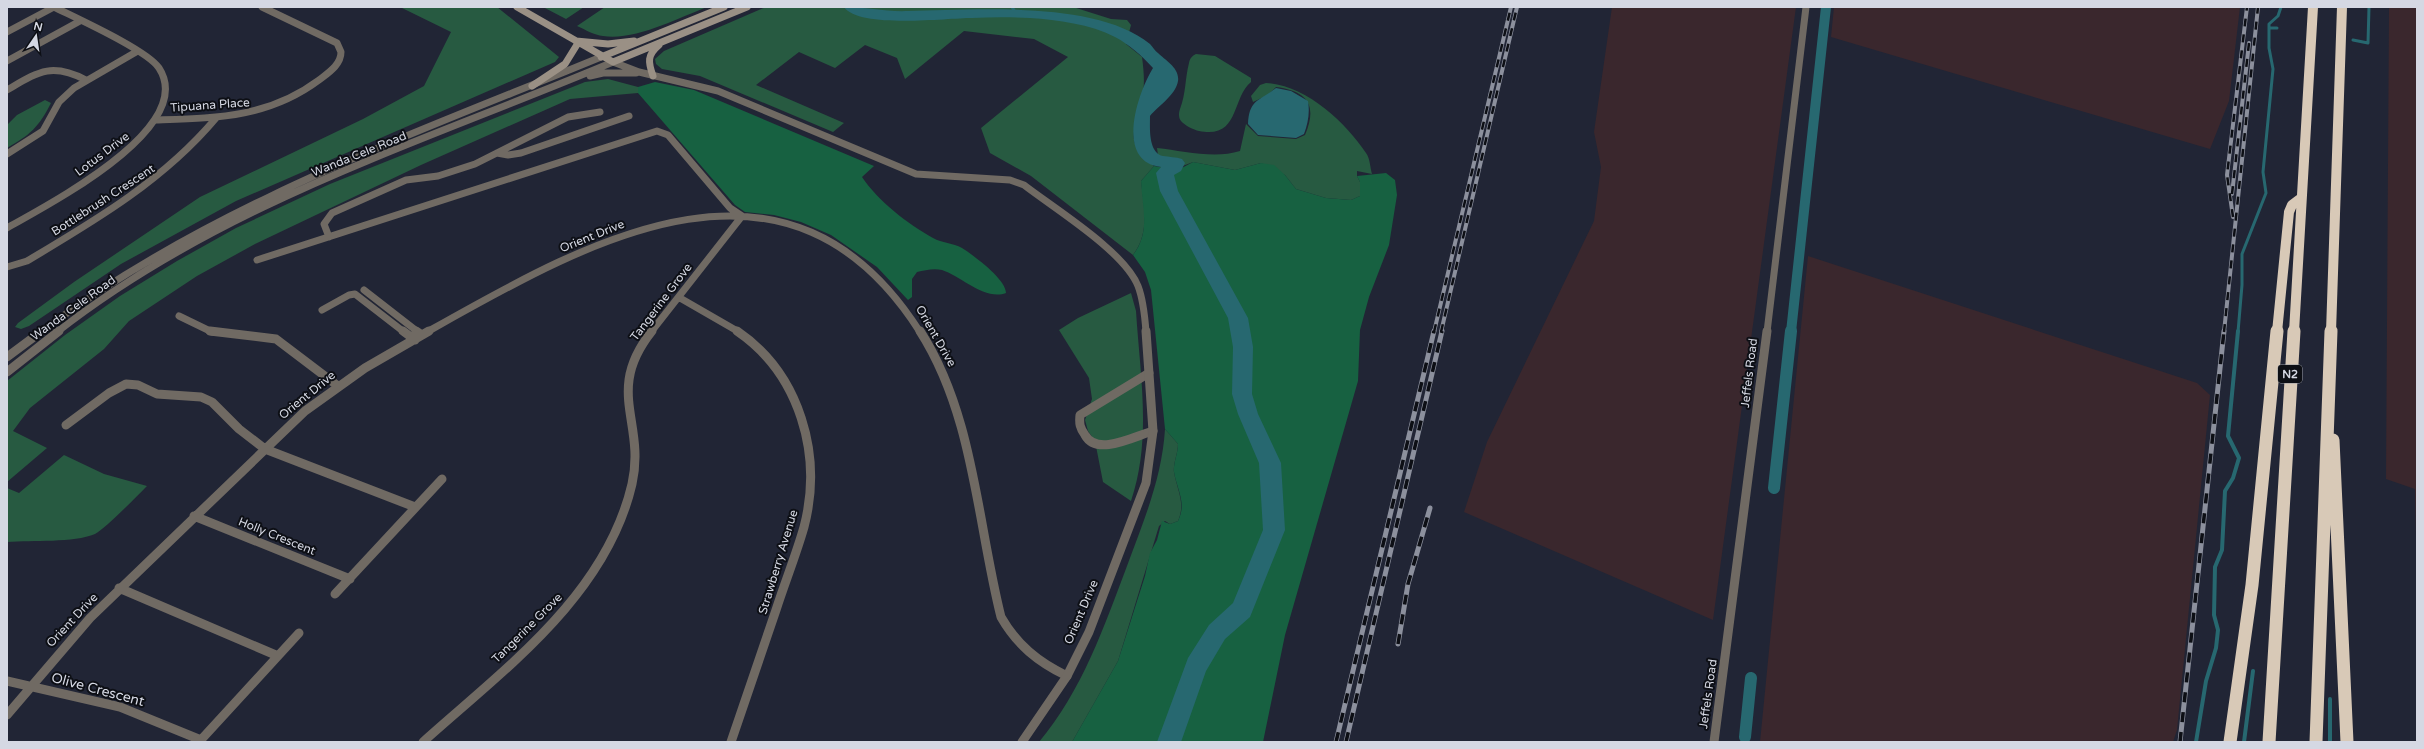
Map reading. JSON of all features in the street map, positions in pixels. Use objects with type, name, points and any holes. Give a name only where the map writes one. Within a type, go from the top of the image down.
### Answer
[{"type":"highway","name":"N2","points":[[2269,742],[2300,199],[2313,7]]},
{"type":"highway","points":[[2316,742],[2342,7]]},
{"type":"highway","points":[[2230,742],[2252,585],[2289,212],[2292,205],[2300,199]]},
{"type":"highway","points":[[2328,387],[2336,481],[2347,742]]},
{"type":"main road","points":[[516,7],[601,57],[613,62]]},
{"type":"main road","name":"Wanda Cele Road","points":[[601,57],[724,7]]},
{"type":"main road","name":"Wanda Cele Road","points":[[613,62],[747,7]]},
{"type":"main road","points":[[576,42],[608,44],[650,38]]},
{"type":"main road","points":[[653,76],[649,68],[649,56],[652,51],[666,40]]},
{"type":"main road","points":[[532,86],[565,64],[576,42]]},
{"type":"street","name":"Lotus Drive","points":[[7,228],[106,168],[126,152],[154,120],[163,98],[165,88],[163,75],[150,59],[54,7]]},
{"type":"street","points":[[7,32],[54,7]]},
{"type":"street","name":"Tipuana Place","points":[[154,120],[216,118],[255,113],[280,104],[321,79],[340,60],[342,50],[337,43],[262,7]]},
{"type":"street","name":"Jeffels Road","points":[[1714,742],[1739,560],[1806,7]]},
{"type":"street","points":[[7,61],[80,21]]},
{"type":"street","points":[[7,154],[43,131],[65,95],[86,80],[136,52]]},
{"type":"street","name":"Wanda Cele Road","points":[[7,357],[107,286],[174,245],[227,216],[343,163],[601,57]]},
{"type":"street","name":"Wanda Cele Road","points":[[7,372],[98,302],[192,243],[244,216],[334,175],[613,62]]},
{"type":"street","name":"Orient Drive","points":[[613,62],[653,76],[718,91],[916,174],[1003,179],[1024,185],[1102,244],[1122,262],[1138,286],[1145,321],[1153,431],[1146,483],[1089,632],[1067,676],[1022,742]]},
{"type":"street","points":[[7,90],[50,69],[64,68],[86,80]]},
{"type":"street","points":[[567,81],[603,73],[639,72]]},
{"type":"street","points":[[329,237],[324,224],[328,216],[332,213],[406,180],[447,174],[475,164],[568,117],[600,112]]},
{"type":"street","points":[[497,153],[508,155],[520,153],[629,116]]},
{"type":"street","name":"Bottlebrush Crescent","points":[[7,267],[27,261],[153,182],[193,146],[216,118]]},
{"type":"street","points":[[257,260],[657,131],[668,135],[730,208],[742,216]]},
{"type":"street","name":"Orient Drive","points":[[7,715],[70,639],[120,588],[305,411],[338,386],[506,288],[608,241],[670,221],[705,217],[742,216],[787,223],[831,241],[872,271],[893,292],[914,318],[946,380],[960,421],[1001,617],[1019,645],[1032,657],[1067,676]]},
{"type":"street","name":"Tangerine Grove","points":[[423,742],[546,629],[569,604],[603,552],[631,486],[635,451],[626,393],[629,371],[649,335],[680,298],[742,216]]},
{"type":"street","points":[[364,290],[418,338]]},
{"type":"street","points":[[322,310],[349,295],[359,296],[418,338]]},
{"type":"street","name":"Strawberry Avenue","points":[[680,298],[714,315],[754,343],[785,379],[804,420],[810,455],[810,495],[804,526],[731,742]]},
{"type":"street","points":[[179,316],[213,332],[276,339],[338,386]]},
{"type":"street","points":[[1149,373],[1080,415],[1079,425],[1091,444],[1097,446],[1106,446],[1153,431]]},
{"type":"street","points":[[66,425],[118,387],[133,384],[157,394],[201,398],[212,402],[239,429],[265,449],[415,507]]},
{"type":"street","points":[[335,594],[442,479]]},
{"type":"street","name":"Holly Crescent","points":[[194,516],[350,579]]},
{"type":"street","points":[[120,588],[278,656]]},
{"type":"street","name":"Olive Crescent","points":[[7,681],[126,709],[200,741],[299,633]]},
{"type":"shaded area","points":[[400,7],[497,7],[559,57],[555,62],[236,201],[121,264],[29,326],[21,329],[15,327],[18,323],[74,282],[200,197],[363,119],[424,86],[451,32]]},
{"type":"shaded area","points":[[543,7],[584,7],[566,19]]},
{"type":"shaded area","points":[[605,7],[707,7],[656,28],[629,35],[615,37],[603,36],[577,26]]},
{"type":"shaded area","points":[[766,7],[1073,7],[1111,19],[1127,20],[1131,25],[1126,44],[1142,57],[1144,73],[1143,94],[1134,136],[1135,143],[1138,150],[1154,166],[1141,181],[1144,229],[1142,238],[1133,255],[1031,176],[990,153],[981,128],[1068,57],[1034,39],[964,31],[905,79],[897,58],[865,45],[835,68],[799,52],[756,85],[844,123],[833,132],[700,76],[662,69],[656,64],[655,59],[664,51]]},
{"type":"shaded area","points":[[1612,7],[1796,7],[1713,620],[1464,512],[1487,442],[1594,221],[1601,167],[1594,132]]},
{"type":"shaded area","points":[[1834,7],[2240,7],[2229,101],[2210,149],[1831,37]]},
{"type":"shaded area","points":[[2389,7],[2417,7],[2417,581],[2415,489],[2386,479]]},
{"type":"shaded area","points":[[1196,54],[1215,56],[1251,78],[1251,82],[1245,89],[1233,116],[1228,123],[1222,129],[1212,132],[1194,130],[1184,124],[1179,118],[1189,61],[1191,57]]},
{"type":"shaded area","points":[[608,79],[638,87],[638,93],[570,99],[421,165],[255,244],[197,276],[129,321],[104,349],[30,408],[13,431],[47,448],[7,482],[7,381],[65,335],[120,296],[177,261],[236,228],[330,184],[585,82]]},
{"type":"shaded area","points":[[655,82],[694,90],[874,166],[862,177],[876,195],[904,219],[923,232],[936,240],[959,246],[974,256],[995,274],[1005,287],[1006,293],[998,295],[990,294],[973,287],[949,273],[939,269],[933,269],[917,272],[912,279],[912,297],[908,300],[877,267],[831,235],[801,222],[774,215],[745,212],[735,205],[638,93],[638,87]]},
{"type":"shaded area","points":[[1266,83],[1281,85],[1296,90],[1310,98],[1336,118],[1357,141],[1367,155],[1372,174],[1357,171],[1357,176],[1360,182],[1360,196],[1351,200],[1326,198],[1296,189],[1285,175],[1261,163],[1235,170],[1193,162],[1180,167],[1179,164],[1182,161],[1158,155],[1157,148],[1210,154],[1240,151],[1246,124],[1258,136],[1296,139],[1305,135],[1309,124],[1310,115],[1310,108],[1307,101],[1295,92],[1276,87],[1268,95],[1253,102],[1251,96],[1260,85]]},
{"type":"shaded area","points":[[1276,88],[1291,91],[1308,101],[1308,122],[1304,134],[1296,138],[1258,135],[1248,124],[1253,105]]},
{"type":"shaded area","points":[[45,100],[51,103],[38,124],[22,139],[7,148],[7,125],[17,115]]},
{"type":"shaded area","points":[[1193,162],[1235,170],[1261,163],[1274,165],[1285,175],[1296,189],[1326,198],[1351,200],[1360,196],[1360,182],[1357,176],[1386,173],[1395,180],[1397,195],[1389,245],[1369,297],[1360,330],[1358,381],[1285,635],[1263,742],[1072,742],[1118,661],[1145,576],[1150,553],[1157,540],[1162,521],[1170,524],[1178,521],[1181,514],[1182,508],[1180,496],[1174,472],[1178,444],[1165,429],[1151,290],[1145,272],[1133,255],[1139,246],[1144,228],[1141,181],[1154,166],[1178,170]]},
{"type":"shaded area","points":[[1808,256],[2197,383],[2210,395],[2177,730],[2173,742],[1760,742]]},
{"type":"shaded area","points":[[1131,293],[1136,311],[1142,383],[1143,431],[1137,478],[1131,501],[1103,482],[1095,441],[1088,431],[1085,420],[1092,399],[1089,378],[1059,330],[1078,318]]},
{"type":"shaded area","points":[[1165,429],[1178,444],[1174,472],[1181,502],[1178,521],[1170,524],[1165,521],[1159,526],[1118,661],[1072,742],[1039,742],[1068,702],[1080,680],[1110,612],[1151,499],[1160,465]]},
{"type":"shaded area","points":[[64,455],[104,474],[147,486],[95,534],[65,540],[7,542],[7,488],[19,493]]},
{"type":"waterway","points":[[852,7],[886,16],[971,13],[1031,14],[1062,17],[1093,23],[1120,33],[1143,47],[1161,67],[1151,85],[1144,106],[1141,127],[1142,137],[1147,151],[1157,161],[1176,163],[1175,167],[1165,173],[1169,191],[1217,276],[1238,318],[1243,347],[1242,394],[1248,414],[1270,463],[1274,530],[1242,610],[1217,632],[1196,666],[1169,742]]},
{"type":"waterway","points":[[1012,7],[1015,12]]},
{"type":"waterway","points":[[1791,332],[1826,7]]},
{"type":"waterway","points":[[2269,28],[2269,24],[2278,16],[2281,7]]},
{"type":"waterway","points":[[2353,40],[2368,43],[2369,7]]},
{"type":"waterway","points":[[2238,332],[2242,285],[2242,254],[2266,193],[2263,172],[2273,69],[2269,48],[2269,28]]},
{"type":"waterway","points":[[2269,28],[2277,28]]},
{"type":"waterway","points":[[1144,113],[1167,88],[1170,81],[1170,75],[1165,67],[1156,59]]},
{"type":"waterway","points":[[1774,488],[1791,331]]},
{"type":"waterway","points":[[2196,742],[2206,681],[2216,648],[2218,630],[2214,615],[2215,567],[2222,550],[2225,491],[2233,478],[2239,458],[2228,436],[2238,331]]},
{"type":"waterway","points":[[2244,742],[2253,671]]},
{"type":"waterway","points":[[1745,737],[1751,678]]},
{"type":"waterway","points":[[2330,699],[2330,742]]},
{"type":"railway","points":[[1434,332],[1511,7]]},
{"type":"railway","points":[[1441,332],[1517,7]]},
{"type":"railway","points":[[2233,217],[2227,175],[2247,7]]},
{"type":"railway","points":[[2224,332],[2258,7]]},
{"type":"railway","points":[[2232,194],[2249,43]]},
{"type":"railway","points":[[1336,742],[1434,331]]},
{"type":"railway","points":[[1346,742],[1442,331]]},
{"type":"railway","points":[[2180,742],[2224,331]]},
{"type":"railway","points":[[1398,644],[1408,584],[1430,508]]}]
